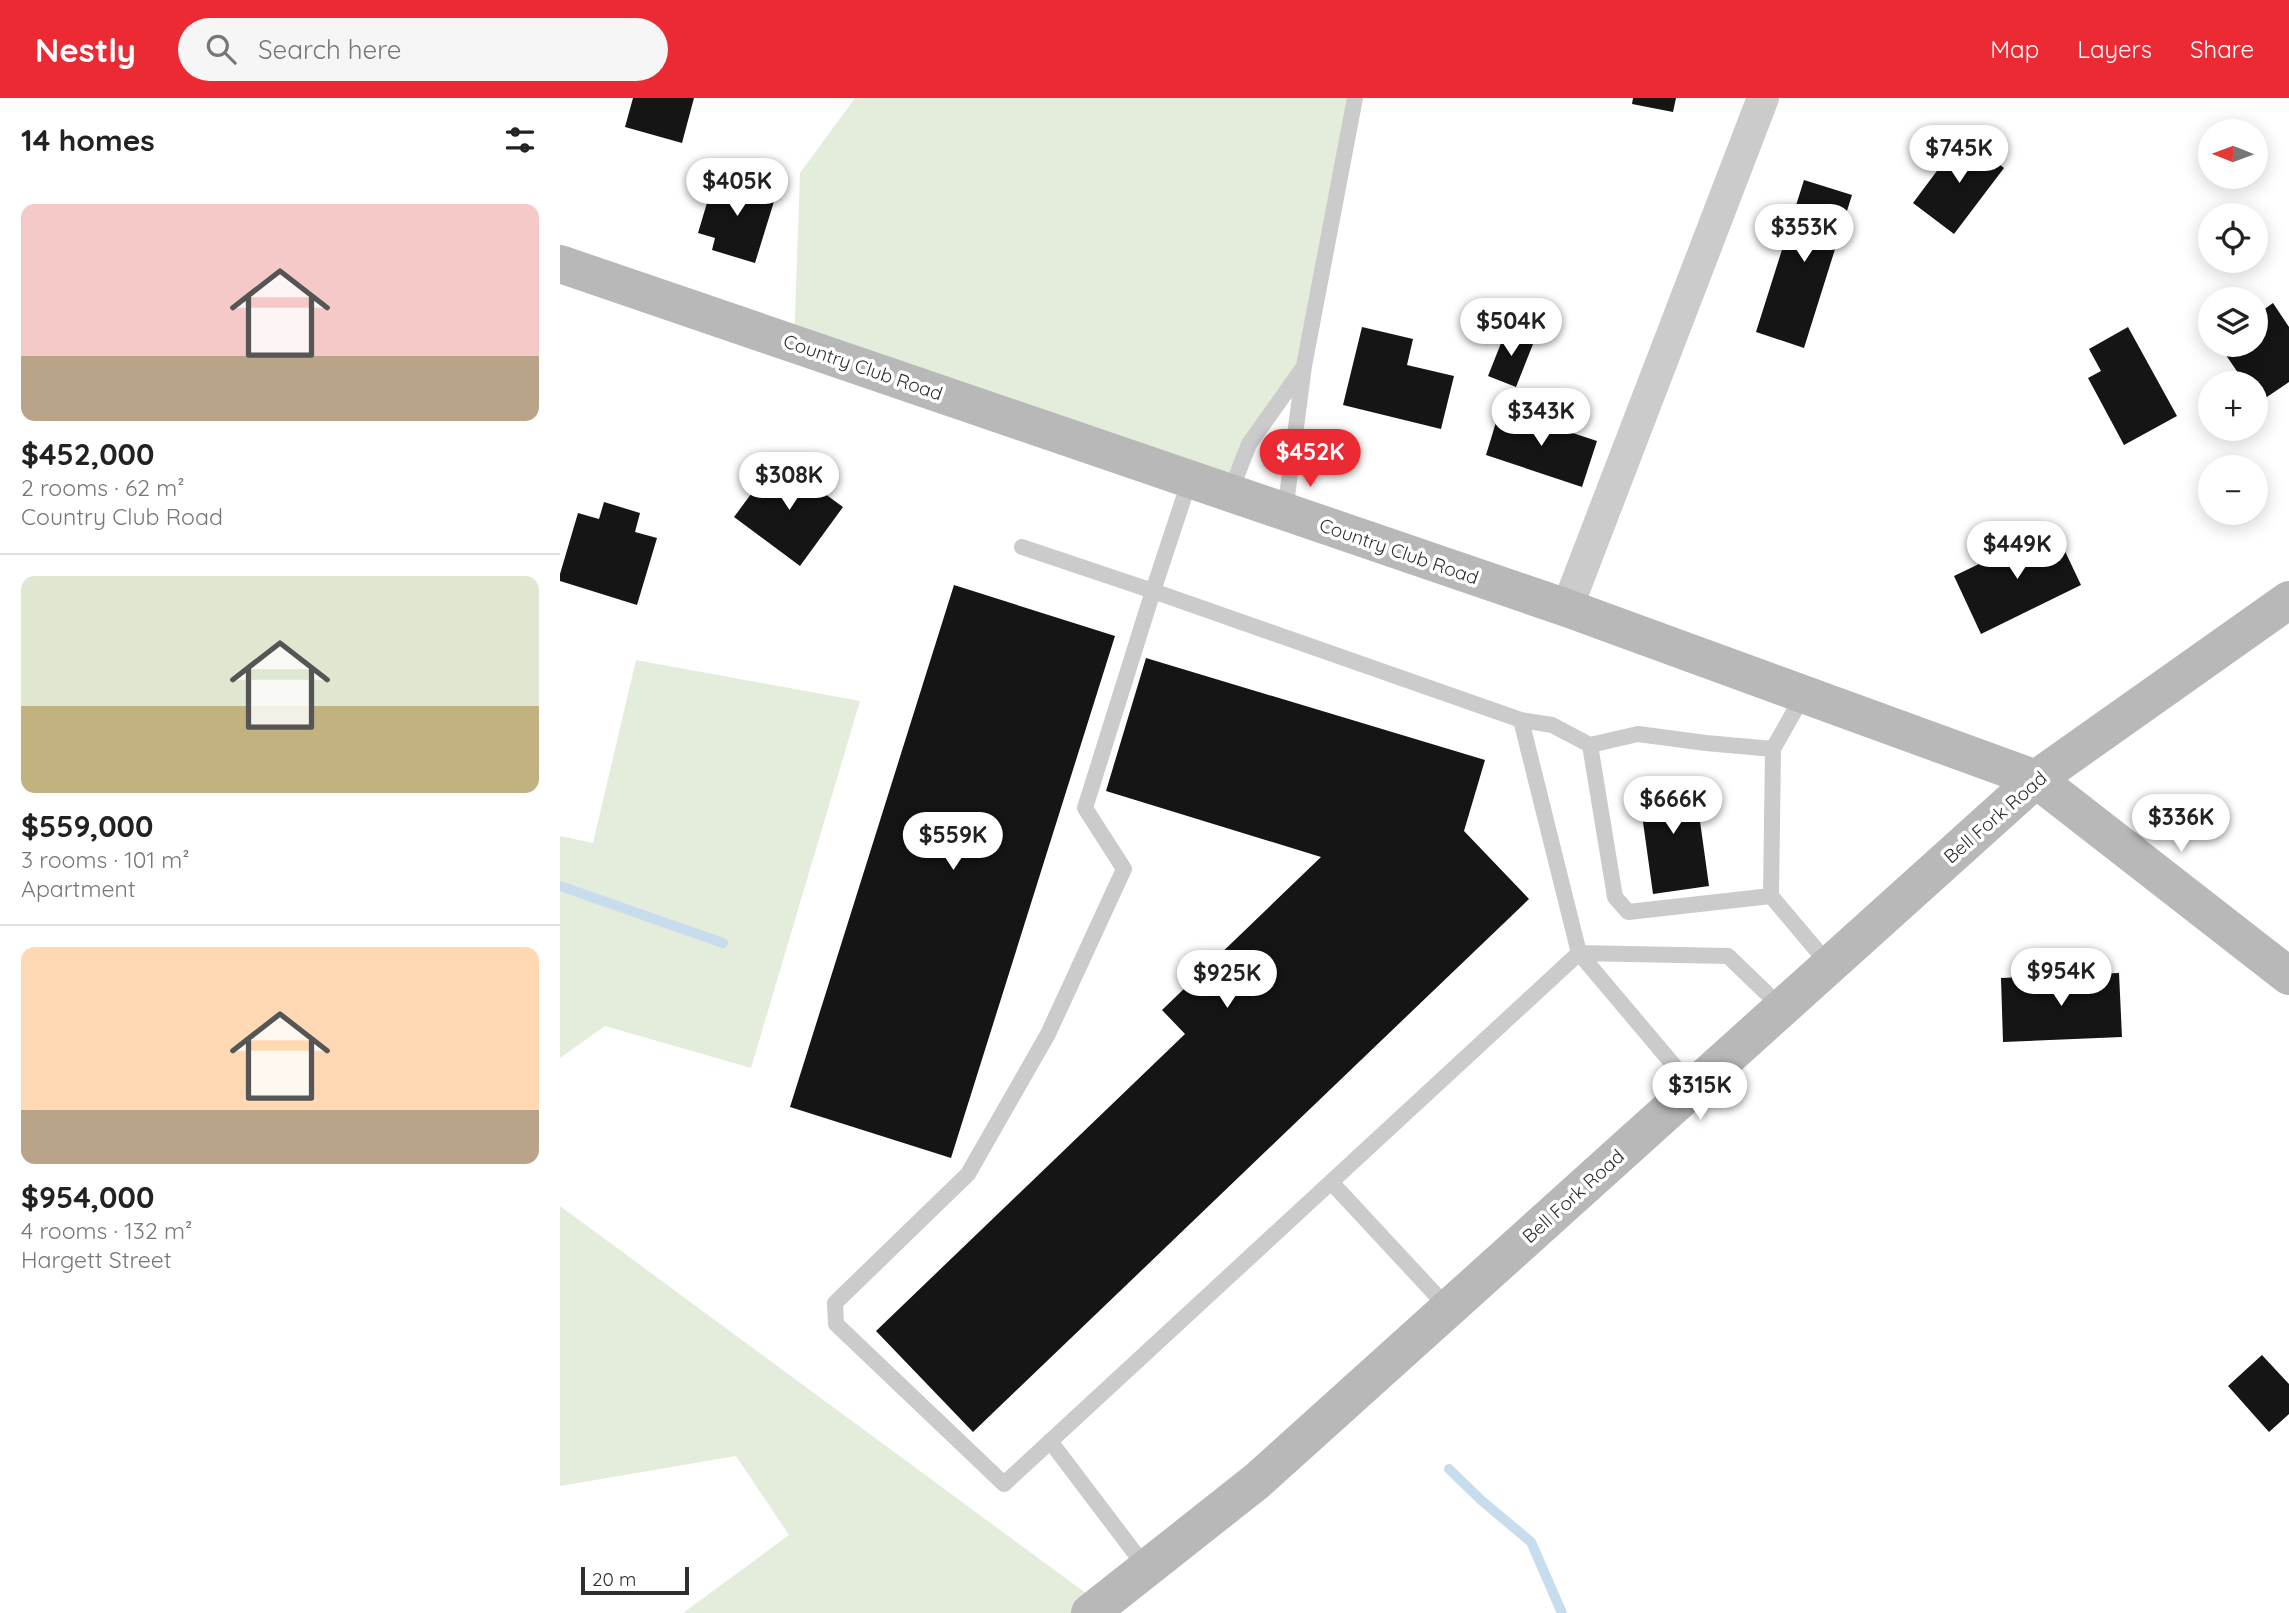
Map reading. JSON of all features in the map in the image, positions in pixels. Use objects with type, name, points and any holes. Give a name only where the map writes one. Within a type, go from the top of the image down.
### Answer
[{"type":"main road","name":"Country Club Road","points":[[560,264],[1567,608],[2036,779],[2289,976]]},
{"type":"main road","name":"Bell Fork Road","points":[[1090,1613],[1257,1482],[2036,779],[2289,600]]},
{"type":"street","points":[[1567,608],[1763,98]]},
{"type":"lane","points":[[1285,512],[1304,366],[1354,98]]},
{"type":"lane","points":[[1230,493],[1249,444],[1304,366]]},
{"type":"lane","points":[[1190,479],[1085,808],[1124,869],[1048,1034],[968,1174],[835,1303],[836,1324],[1004,1484],[1579,953],[1728,956],[1783,1009]]},
{"type":"lane","points":[[1022,547],[1521,720],[1552,725],[1590,745],[1638,734],[1773,749]]},
{"type":"lane","points":[[1804,694],[1773,749],[1772,896],[1830,966]]},
{"type":"lane","points":[[1521,720],[1579,953],[1693,1088]]},
{"type":"lane","points":[[1590,745],[1615,897],[1628,912],[1772,896]]},
{"type":"lane","points":[[1331,1182],[1449,1309]]},
{"type":"lane","points":[[1050,1441],[1147,1569]]},
{"type":"green space","points":[[855,98],[1355,98],[1304,366],[1249,444],[1230,493],[794,344],[800,173]]},
{"type":"green space","points":[[636,660],[860,701],[751,1068],[605,1026],[560,1058],[560,836],[593,843]]},
{"type":"green space","points":[[560,1206],[1102,1605],[1090,1613],[683,1613],[789,1535],[736,1456],[560,1486]]},
{"type":"building","points":[[633,98],[694,98],[682,143],[625,127]]},
{"type":"building","points":[[1633,98],[1676,98],[1673,112],[1632,104]]},
{"type":"building","points":[[1963,136],[2004,168],[1954,234],[1913,203]]},
{"type":"building","points":[[715,176],[776,195],[755,263],[712,250],[715,238],[698,233]]},
{"type":"building","points":[[1804,180],[1852,195],[1804,348],[1756,332]]},
{"type":"building","points":[[2273,303],[2289,327],[2289,382],[2268,396],[2268,371],[2237,371],[2227,357],[2268,357],[2268,307]]},
{"type":"building","points":[[1362,327],[1413,339],[1407,365],[1454,376],[1441,429],[1343,405]]},
{"type":"building","points":[[2128,327],[2177,416],[2124,445],[2088,378],[2101,371],[2089,349]]},
{"type":"building","points":[[1507,328],[1535,339],[1516,387],[1488,376]]},
{"type":"building","points":[[1500,409],[1597,441],[1582,487],[1486,455]]},
{"type":"building","points":[[777,459],[843,507],[800,566],[734,517]]},
{"type":"building","points":[[604,502],[640,513],[635,532],[657,538],[637,605],[560,581],[578,513],[599,519]]},
{"type":"building","points":[[2054,528],[2081,585],[1981,634],[1954,576]]},
{"type":"building","points":[[954,585],[1115,636],[951,1158],[790,1107]]},
{"type":"building","points":[[1146,658],[1485,760],[1464,831],[1529,899],[973,1432],[876,1331],[1185,1034],[1162,1010],[1321,857],[1106,791]]},
{"type":"building","points":[[1694,778],[1709,886],[1653,894],[1638,786]]},
{"type":"building","points":[[2119,973],[2122,1037],[2003,1042],[2001,978]]},
{"type":"building","points":[[2262,1355],[2289,1384],[2289,1414],[2269,1432],[2228,1386]]},
{"type":"waterway","points":[[560,886],[723,943]]},
{"type":"waterway","points":[[1449,1469],[1531,1542],[1562,1613]]}]
